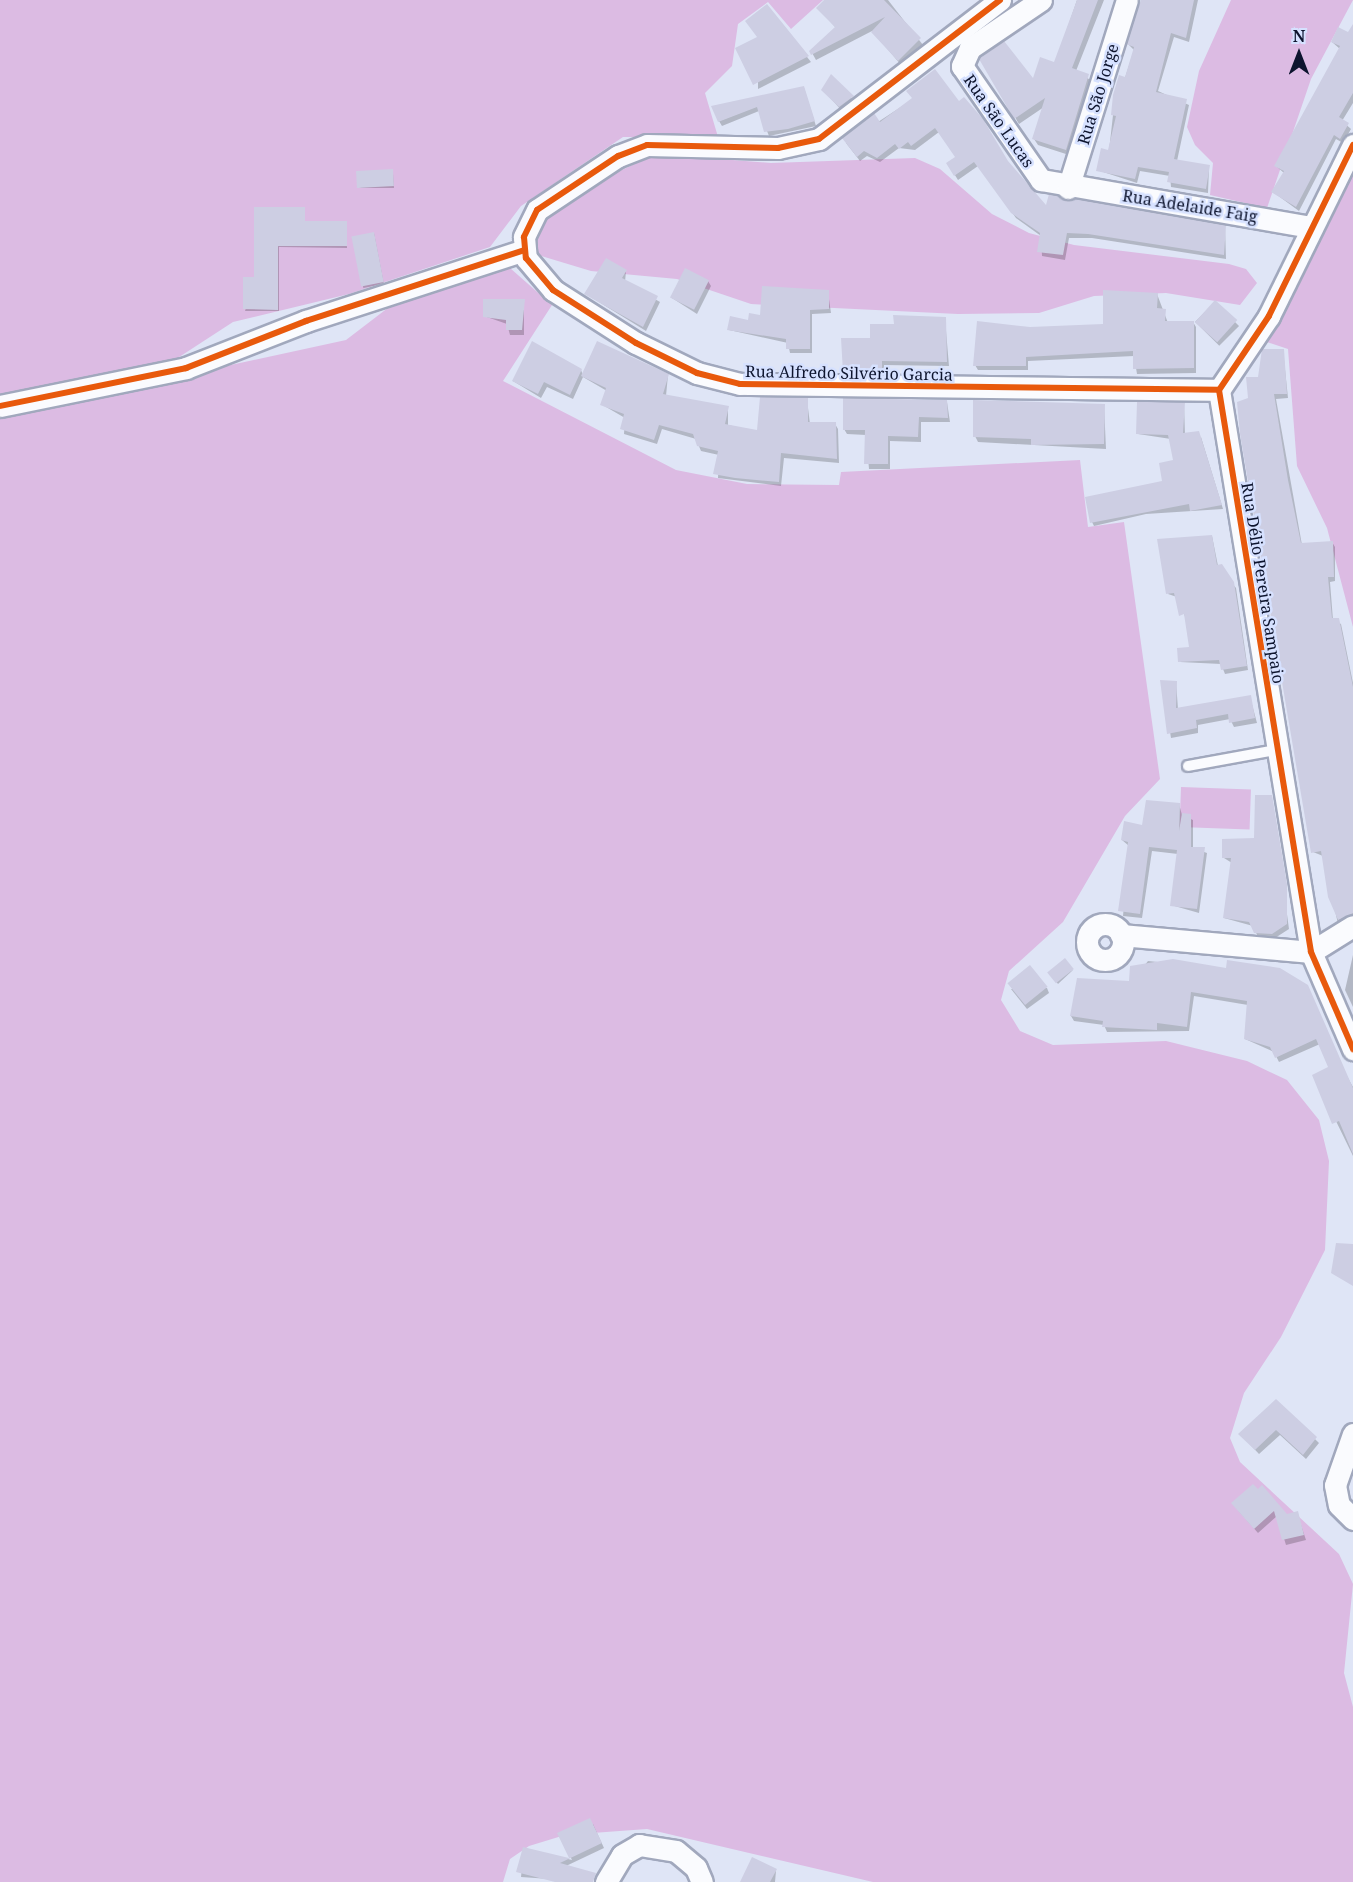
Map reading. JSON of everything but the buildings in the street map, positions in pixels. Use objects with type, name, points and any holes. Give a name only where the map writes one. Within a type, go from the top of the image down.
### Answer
[{"type":"street","points":[[0,406],[186,368],[306,321],[524,250],[525,230],[537,210],[625,152],[665,143],[787,147],[819,139],[1000,0]]},
{"type":"street","name":"Rua São Lucas","points":[[1041,0],[970,48],[962,66],[1036,175],[1068,188]]},
{"type":"street","name":"Rua São Jorge","points":[[1068,188],[1127,0]]},
{"type":"street","points":[[1219,390],[1269,316],[1353,145]]},
{"type":"street","name":"Rua Adelaide Faig","points":[[1068,188],[1311,227]]},
{"type":"street","name":"Rua Alfredo Silvério Garcia","points":[[524,250],[538,274],[568,301],[636,343],[721,381],[789,388],[1219,390]]},
{"type":"street","name":"Rua Délio Pereira Sampaio","points":[[1219,390],[1276,750],[1311,952],[1353,1049]]},
{"type":"street","points":[[1121,935],[1311,952],[1353,926]]},
{"type":"street","points":[[1353,1434],[1335,1485],[1339,1504],[1353,1519]]},
{"type":"street","points":[[606,1882],[630,1848],[676,1851],[696,1868],[702,1882]]},
{"type":"lane","points":[[1188,766],[1276,750]]},
{"type":"shaded area","points":[[0,0],[823,0],[791,29],[768,2],[738,24],[732,66],[705,93],[718,137],[623,137],[521,206],[490,247],[349,294],[233,322],[173,361],[0,394]]},
{"type":"shaded area","points":[[1231,0],[1353,0],[1311,79],[1267,208],[1210,195],[1213,163],[1195,145],[1187,127],[1199,71]]},
{"type":"shaded area","points":[[656,154],[771,163],[915,158],[940,169],[992,214],[1029,233],[1074,245],[1229,264],[1246,269],[1257,283],[1240,305],[1166,293],[1094,296],[1039,313],[958,314],[751,304],[677,279],[591,271],[538,255],[536,237],[544,217],[594,183]]},
{"type":"shaded area","points":[[1353,165],[1353,627],[1327,528],[1297,466],[1288,349],[1261,340]]},
{"type":"shaded area","points":[[502,261],[552,305],[503,381],[676,470],[747,484],[839,485],[841,472],[1080,460],[1088,527],[1124,522],[1160,779],[1125,816],[1063,922],[1009,971],[1001,1000],[1020,1031],[1053,1045],[1166,1041],[1247,1061],[1287,1080],[1319,1120],[1329,1161],[1325,1250],[1281,1337],[1244,1393],[1230,1438],[1240,1462],[1339,1554],[1353,1584],[1344,1673],[1353,1707],[1353,1882],[873,1882],[647,1829],[565,1835],[529,1846],[510,1859],[503,1882],[0,1882],[0,415],[346,340],[393,304]]},
{"type":"shaded area","points":[[1181,787],[1251,789],[1250,829],[1180,827]]},
{"type":"cycle path","points":[[1000,0],[819,139],[778,148],[647,145],[618,156],[537,210],[524,237],[526,258],[553,290],[636,343],[697,373],[740,384],[1219,390]]},
{"type":"cycle path","points":[[1353,145],[1269,316],[1219,390],[1311,952],[1353,1049]]},
{"type":"cycle path","points":[[0,406],[186,368],[306,321],[524,250]]}]
